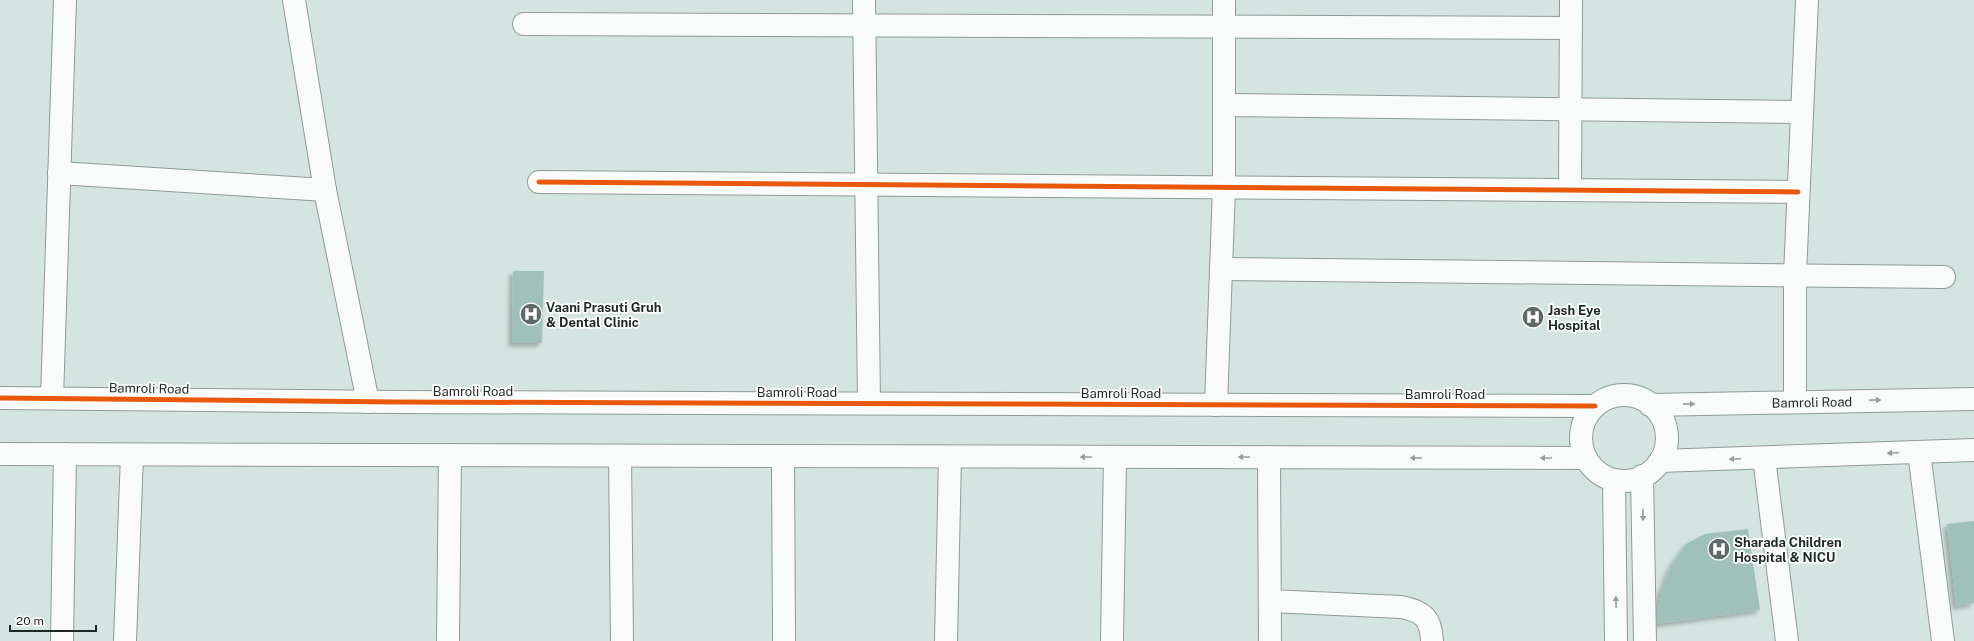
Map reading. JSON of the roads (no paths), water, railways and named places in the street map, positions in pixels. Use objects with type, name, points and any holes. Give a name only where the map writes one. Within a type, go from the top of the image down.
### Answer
[{"type":"street","points":[[52,398],[65,0]]},
{"type":"street","points":[[294,0],[325,190],[368,402]]},
{"type":"street","points":[[864,0],[868,184],[869,403]]},
{"type":"street","points":[[1216,405],[1224,188],[1224,0]]},
{"type":"street","points":[[1570,190],[1571,0]]},
{"type":"street","points":[[1795,402],[1794,275],[1807,0]]},
{"type":"street","points":[[524,24],[1571,28]]},
{"type":"street","points":[[1224,105],[1802,112]]},
{"type":"street","points":[[59,173],[325,190]]},
{"type":"street","points":[[539,182],[1798,192]]},
{"type":"street","points":[[1221,268],[1944,277]]},
{"type":"street","points":[[1619,395],[1632,395],[1645,400],[1655,409],[1663,420],[1666,433],[1666,448],[1660,461],[1650,473],[1636,480],[1622,481],[1607,478],[1594,470],[1586,458],[1581,444],[1582,429],[1586,416],[1595,406],[1606,398],[1619,395]]},
{"type":"street","name":"Bamroli Road","points":[[0,398],[368,402],[1595,406]]},
{"type":"street","name":"Bamroli Road","points":[[1650,405],[1974,399]]},
{"type":"street","points":[[1660,461],[1974,450]]},
{"type":"street","points":[[1919,452],[1943,641]]},
{"type":"street","points":[[0,454],[1586,458]]},
{"type":"street","points":[[62,641],[65,454]]},
{"type":"street","points":[[125,641],[132,455]]},
{"type":"street","points":[[448,641],[450,455]]},
{"type":"street","points":[[620,456],[622,641]]},
{"type":"street","points":[[783,456],[784,641]]},
{"type":"street","points":[[946,641],[950,457]]},
{"type":"street","points":[[1112,641],[1115,457]]},
{"type":"street","points":[[1269,457],[1270,641]]},
{"type":"street","points":[[1764,458],[1787,641]]},
{"type":"street","points":[[1642,476],[1644,641]]},
{"type":"street","points":[[1614,480],[1616,641]]},
{"type":"street","points":[[1270,601],[1401,607],[1412,609],[1424,614],[1430,626],[1432,641]]},
{"type":"place","name":"Vaani Prasuti Gruh & Dental Clinic","points":[[531,314]]},
{"type":"place","name":"Jash Eye Hospital","points":[[1533,317]]},
{"type":"place","name":"Sharada Children Hospital & NICU","points":[[1719,549]]}]
